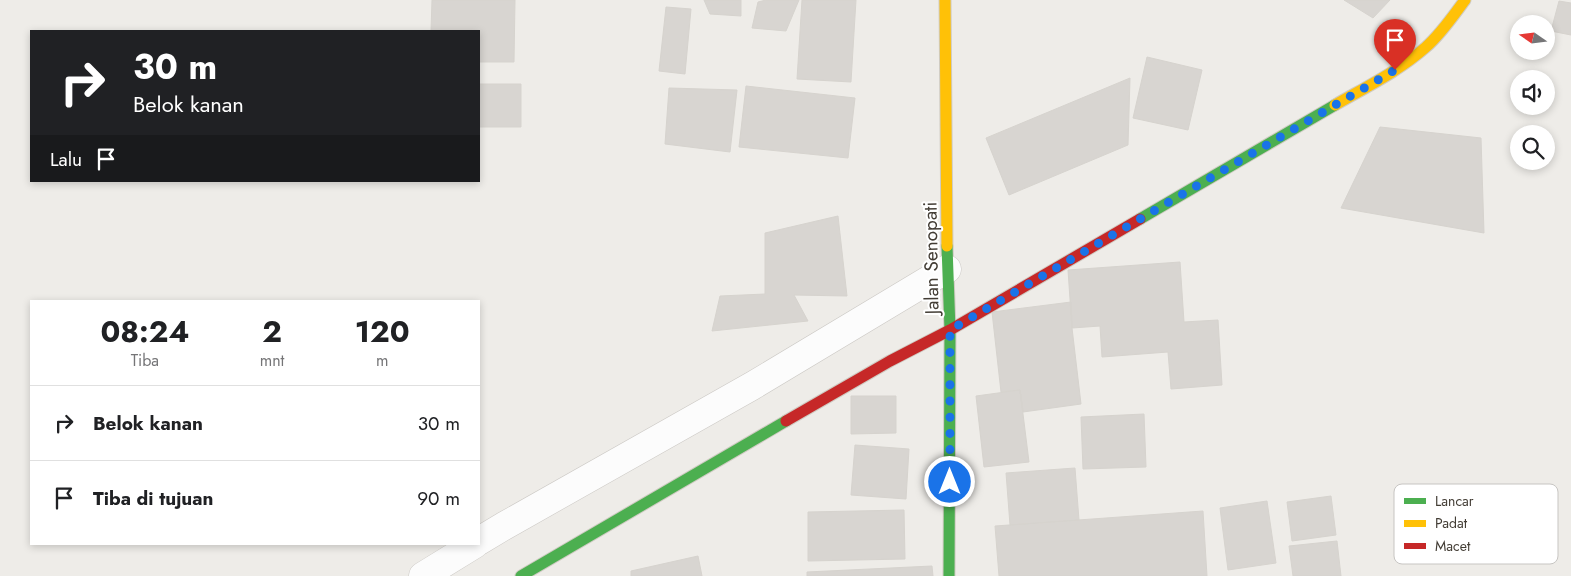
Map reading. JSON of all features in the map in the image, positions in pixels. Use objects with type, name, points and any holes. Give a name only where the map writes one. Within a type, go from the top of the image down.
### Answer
[{"type":"street","name":"Jalan Senopati","points":[[945,0],[947,269],[950,308],[949,576]]},
{"type":"street","points":[[521,576],[890,360],[950,330],[1395,70],[1426,47],[1452,18],[1464,0]]},
{"type":"street","points":[[480,540],[752,386],[947,269]]},
{"type":"street","points":[[423,576],[473,545]]},
{"type":"building","points":[[432,0],[515,0],[514,62],[480,62],[480,30],[431,30]]},
{"type":"building","points":[[704,0],[741,0],[741,16],[710,14]]},
{"type":"building","points":[[766,0],[799,0],[786,31],[752,28],[758,2]]},
{"type":"building","points":[[802,0],[856,0],[851,82],[797,79]]},
{"type":"building","points":[[1344,0],[1390,0],[1373,18]]},
{"type":"building","points":[[1559,1],[1571,3],[1571,35],[1555,32],[1555,16]]},
{"type":"building","points":[[666,7],[691,9],[685,74],[659,71]]},
{"type":"building","points":[[1147,57],[1202,70],[1188,130],[1133,118]]},
{"type":"building","points":[[1130,78],[1128,145],[1009,195],[986,138]]},
{"type":"building","points":[[480,84],[521,84],[521,127],[480,127]]},
{"type":"building","points":[[746,86],[855,98],[848,158],[739,147]]},
{"type":"building","points":[[669,88],[737,90],[730,152],[665,144]]},
{"type":"building","points":[[1380,127],[1481,138],[1484,233],[1341,208]]},
{"type":"building","points":[[838,216],[847,296],[794,295],[808,321],[712,331],[720,296],[765,294],[765,233]]},
{"type":"building","points":[[1180,262],[1184,322],[1218,320],[1222,385],[1171,389],[1168,352],[1102,357],[1100,326],[1072,328],[1068,270]]},
{"type":"building","points":[[1071,302],[1072,328],[1081,404],[1023,412],[1020,390],[1001,392],[992,312]]},
{"type":"building","points":[[1020,390],[1029,462],[984,467],[976,396]]},
{"type":"building","points":[[851,396],[896,396],[896,433],[851,434]]},
{"type":"building","points":[[1144,414],[1146,467],[1083,469],[1081,417]]},
{"type":"building","points":[[855,445],[909,449],[906,499],[851,495]]},
{"type":"building","points":[[1075,468],[1079,520],[1010,525],[1006,473]]},
{"type":"building","points":[[1331,496],[1336,535],[1292,541],[1287,502]]},
{"type":"building","points":[[1267,501],[1276,563],[1228,570],[1220,508]]},
{"type":"building","points":[[904,510],[905,559],[808,561],[808,512]]},
{"type":"building","points":[[1203,511],[1207,576],[999,576],[995,526]]},
{"type":"building","points":[[1337,541],[1341,576],[1293,576],[1289,546]]},
{"type":"building","points":[[698,556],[702,576],[631,576],[631,571]]},
{"type":"building","points":[[932,566],[933,576],[807,576],[807,572]]},
{"type":"traffic: fast","points":[[1140,219],[1335,105]]},
{"type":"traffic: fast","points":[[947,246],[950,330],[949,576]]},
{"type":"traffic: fast","points":[[521,576],[786,421]]},
{"type":"traffic: slow","points":[[945,0],[947,246]]},
{"type":"traffic: slow","points":[[1335,105],[1416,56],[1447,25],[1465,0]]},
{"type":"traffic: jam","points":[[786,421],[890,361],[950,330],[1140,219]]},
{"type":"route","points":[[950,482],[950,330],[1395,70]]}]
